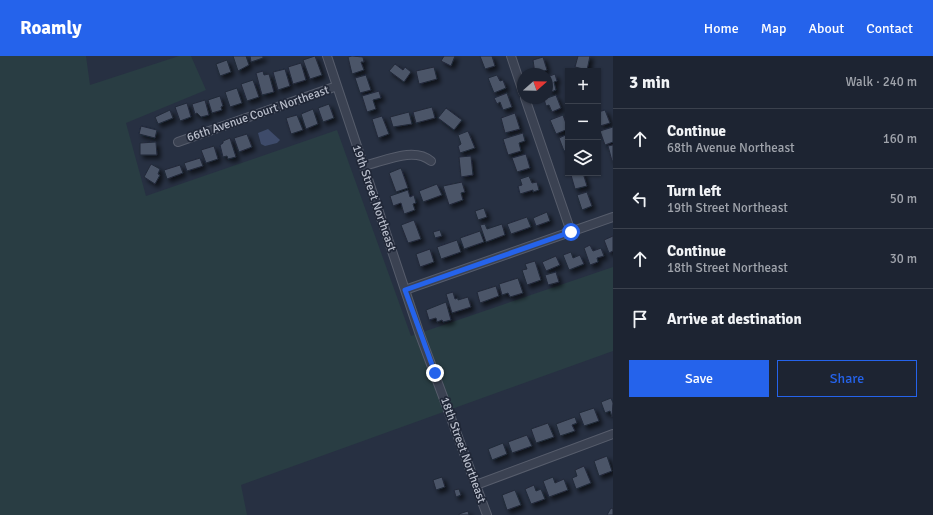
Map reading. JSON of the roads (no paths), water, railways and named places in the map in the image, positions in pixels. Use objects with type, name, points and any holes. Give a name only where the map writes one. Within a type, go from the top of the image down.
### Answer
[{"type":"street","name":"19th Street Northeast","points":[[327,56],[422,340]]},
{"type":"street","points":[[510,56],[517,75]]},
{"type":"street","name":"66th Avenue Court Northeast","points":[[178,142],[337,86]]},
{"type":"street","points":[[527,104],[571,232]]},
{"type":"street","points":[[363,166],[406,155],[426,157],[431,161]]},
{"type":"street","points":[[405,290],[613,217]]},
{"type":"street","name":"18th Street Northeast","points":[[422,340],[487,515]]},
{"type":"street","points":[[476,485],[613,434]]},
{"type":"water","points":[[268,129],[280,140],[277,143],[265,146],[261,144],[258,133]]}]
